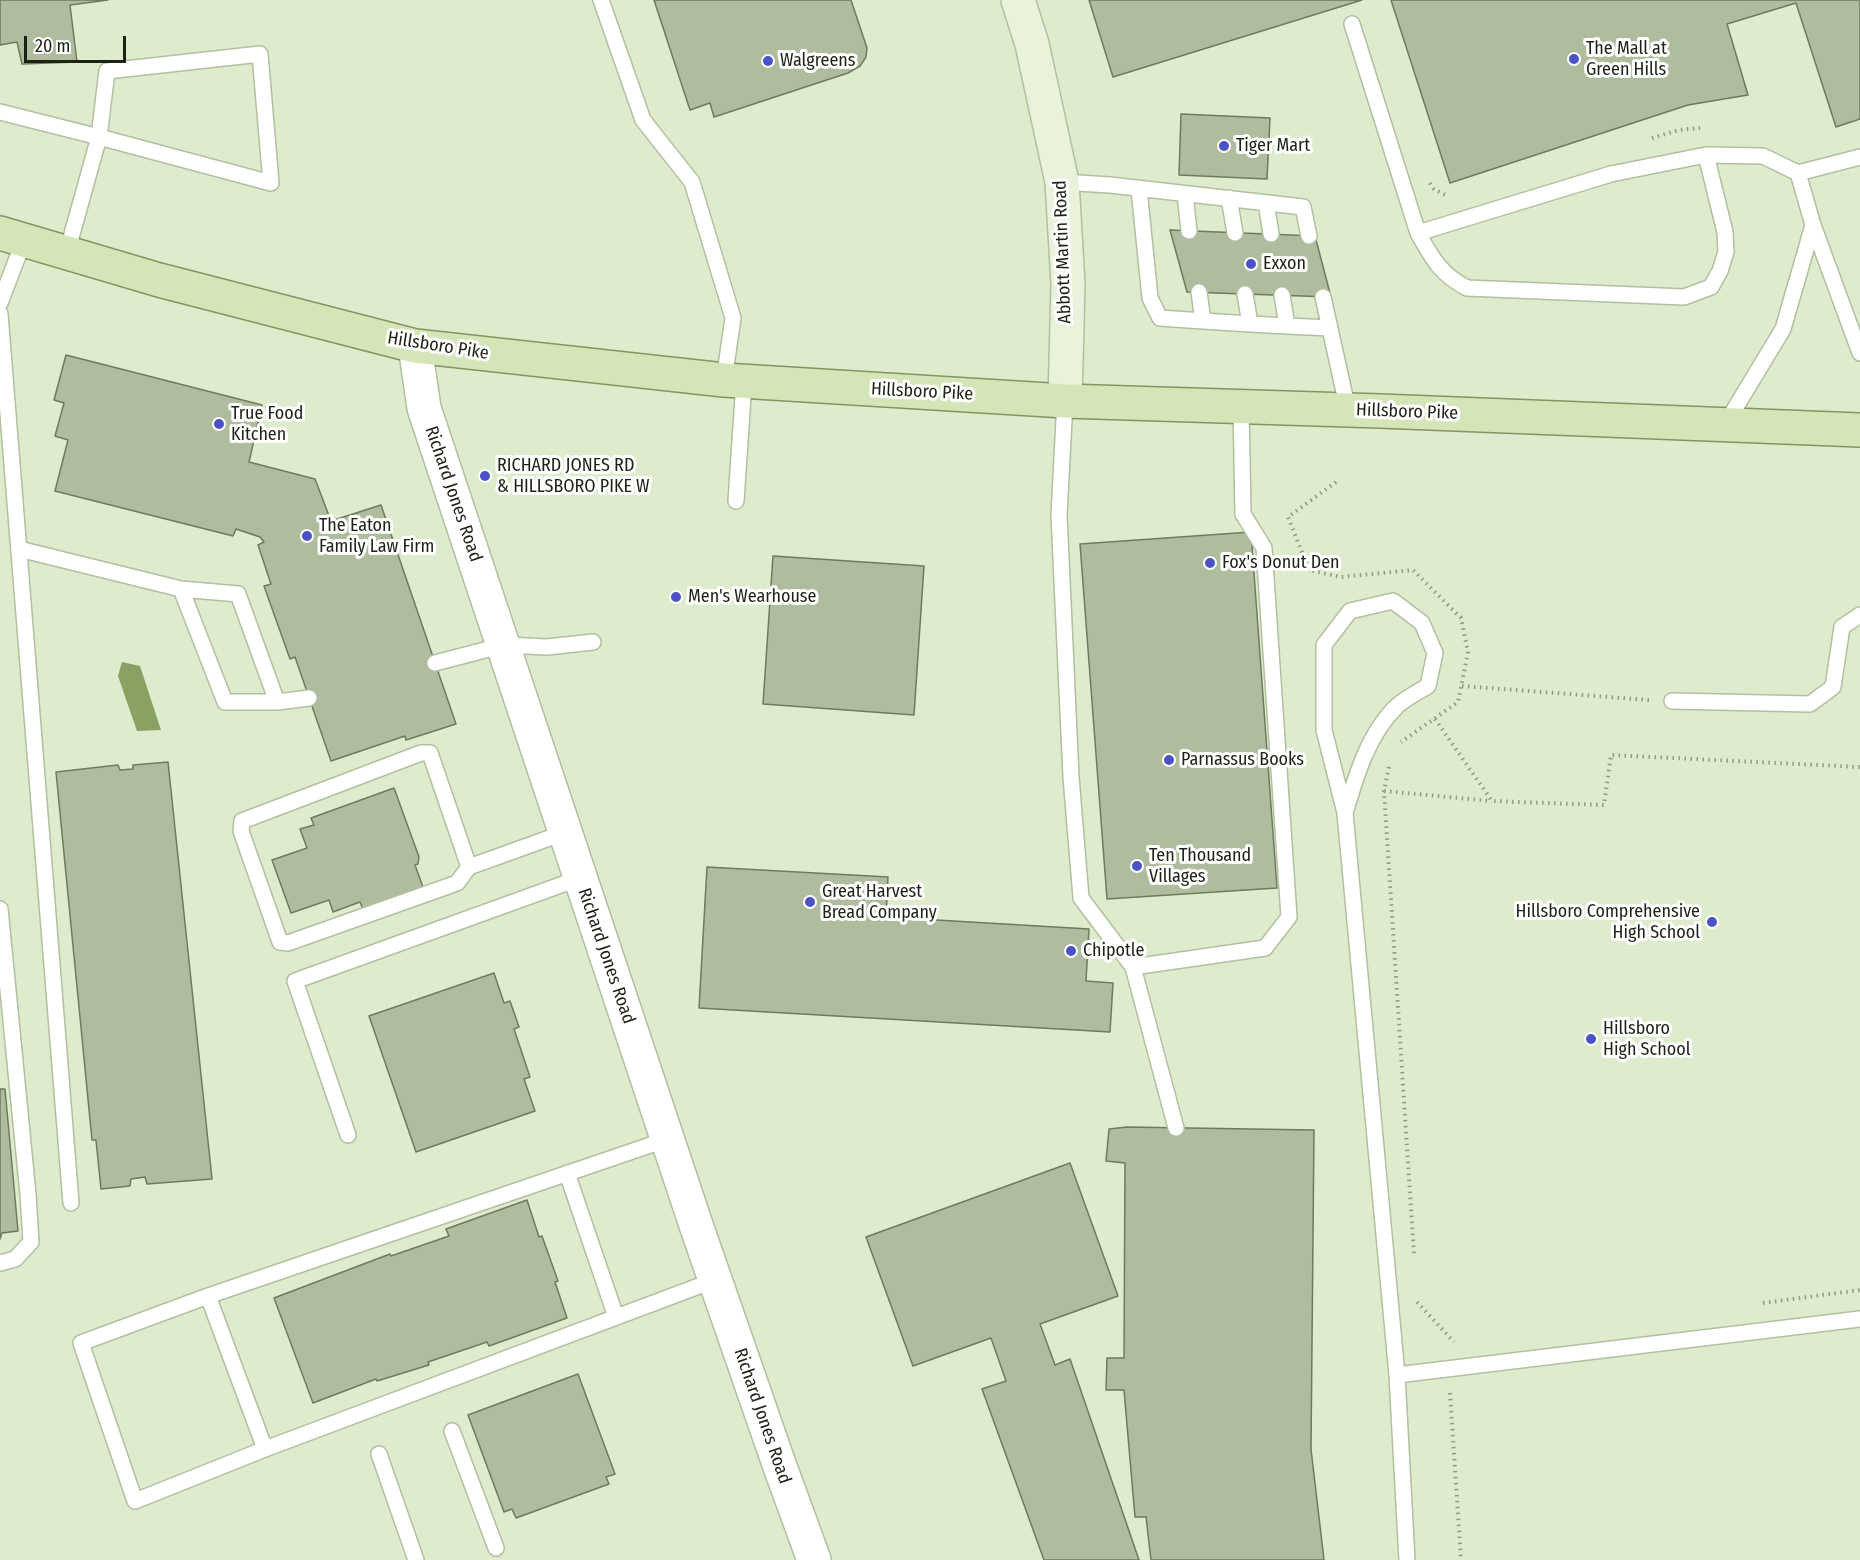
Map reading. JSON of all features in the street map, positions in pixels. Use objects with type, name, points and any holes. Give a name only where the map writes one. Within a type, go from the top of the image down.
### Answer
[{"type":"main road","name":"Abbott Martin Road","points":[[1018,0],[1032,44],[1062,182],[1068,284],[1065,401]]},
{"type":"main road","name":"Hillsboro Pike","points":[[12,236],[159,279],[415,346],[734,381],[1065,401],[1860,430]]},
{"type":"street","name":"Richard Jones Road","points":[[415,346],[423,403],[715,1280],[778,1464],[814,1560]]},
{"type":"lane","points":[[601,0],[643,120],[692,182],[733,318],[736,501]]},
{"type":"lane","points":[[1352,24],[1418,232],[1435,264],[1445,274],[1467,288],[1684,297],[1711,287],[1720,271],[1726,252],[1725,232],[1706,155]]},
{"type":"lane","points":[[0,112],[99,137],[271,183],[260,54],[107,71],[99,137],[67,252]]},
{"type":"lane","points":[[1418,232],[1611,174],[1706,155],[1763,156],[1798,173],[1860,157]]},
{"type":"lane","points":[[1798,173],[1813,225],[1860,353]]},
{"type":"lane","points":[[1062,182],[1110,184],[1303,207],[1308,236]]},
{"type":"lane","points":[[1139,189],[1150,298],[1160,318],[1330,328]]},
{"type":"lane","points":[[1185,194],[1189,231]]},
{"type":"lane","points":[[1229,198],[1235,233]]},
{"type":"lane","points":[[1266,203],[1271,234]]},
{"type":"lane","points":[[1725,424],[1783,329],[1813,225]]},
{"type":"lane","points":[[0,303],[12,236]]},
{"type":"lane","points":[[1199,292],[1203,321]]},
{"type":"lane","points":[[1245,294],[1250,324]]},
{"type":"lane","points":[[1282,295],[1287,326]]},
{"type":"lane","points":[[1323,297],[1348,410]]},
{"type":"lane","points":[[0,314],[71,1203]]},
{"type":"lane","points":[[1065,401],[1059,515],[1071,777],[1081,898],[1133,967],[1176,1128]]},
{"type":"lane","points":[[1133,967],[1265,948],[1289,917],[1264,548],[1243,514],[1241,406]]},
{"type":"lane","points":[[19,549],[181,589],[238,594],[277,702]]},
{"type":"lane","points":[[181,589],[225,702],[277,702],[309,698]]},
{"type":"lane","points":[[1345,813],[1357,772],[1378,729],[1398,705],[1428,686],[1435,654],[1431,643],[1422,623],[1393,601],[1350,611],[1324,645],[1324,729],[1345,813],[1397,1375],[1407,1560]]},
{"type":"lane","points":[[1672,702],[1810,704],[1833,687],[1842,627],[1860,615]]},
{"type":"lane","points":[[435,663],[504,645],[547,647],[593,642]]},
{"type":"lane","points":[[469,867],[430,753],[421,753],[242,821],[241,831],[276,933],[280,942],[288,943],[457,883],[469,867],[566,832]]},
{"type":"lane","points":[[348,1135],[295,981],[580,878]]},
{"type":"lane","points":[[0,909],[31,1242],[15,1259],[0,1263]]},
{"type":"lane","points":[[668,1139],[208,1296],[81,1342],[135,1501],[265,1449],[715,1280]]},
{"type":"lane","points":[[567,1173],[616,1317]]},
{"type":"lane","points":[[208,1296],[265,1449]]},
{"type":"lane","points":[[1397,1375],[1860,1319]]},
{"type":"lane","points":[[452,1431],[496,1548]]},
{"type":"lane","points":[[379,1454],[416,1560]]},
{"type":"path","points":[[1646,140],[1679,130],[1710,129]]},
{"type":"path","points":[[1427,178],[1434,189],[1451,197]]},
{"type":"path","points":[[1336,482],[1288,517],[1309,570],[1341,577],[1413,570],[1461,618],[1468,652],[1458,702],[1394,748]]},
{"type":"path","points":[[1461,686],[1672,702]]},
{"type":"path","points":[[1435,719],[1492,801]]},
{"type":"path","points":[[1384,791],[1492,801],[1604,806],[1611,755],[1860,767]]},
{"type":"path","points":[[1391,758],[1384,791],[1414,1266]]},
{"type":"path","points":[[1755,1304],[1860,1290]]},
{"type":"path","points":[[1417,1302],[1453,1342],[1465,1341]]},
{"type":"path","points":[[1450,1392],[1461,1560]]},
{"type":"shaded area","points":[[122,662],[140,666],[161,730],[137,731],[118,676]]},
{"type":"building","points":[[0,0],[108,0],[70,5],[77,62],[22,64],[17,42],[0,45]]},
{"type":"building","name":"Walgreens","points":[[654,0],[851,0],[867,48],[866,57],[860,66],[848,73],[714,117],[710,103],[690,110]]},
{"type":"building","points":[[1089,0],[1362,0],[1113,77]]},
{"type":"building","name":"The Mall at Green Hills","points":[[1391,0],[1860,0],[1860,119],[1836,127],[1796,3],[1727,24],[1748,95],[1688,105],[1450,183]]},
{"type":"building","name":"Tiger Mart","points":[[1181,114],[1270,118],[1267,179],[1179,175]]},
{"type":"building","name":"Exxon","points":[[1170,230],[1315,236],[1331,297],[1187,292]]},
{"type":"building","points":[[66,355],[262,405],[249,462],[315,479],[331,521],[381,505],[456,724],[406,740],[405,736],[331,761],[295,657],[290,659],[264,586],[271,584],[258,545],[264,542],[260,537],[236,529],[233,536],[55,491],[68,440],[55,436],[64,403],[54,400]]},
{"type":"building","points":[[1251,532],[1277,888],[1107,899],[1080,544]]},
{"type":"building","points":[[773,556],[924,566],[914,715],[763,704]]},
{"type":"building","points":[[168,762],[212,1179],[147,1184],[145,1177],[131,1179],[130,1186],[101,1189],[96,1140],[92,1140],[56,772],[118,765],[120,770],[133,769],[133,765]]},
{"type":"building","points":[[394,788],[419,857],[418,864],[415,865],[423,887],[363,909],[360,902],[333,912],[329,900],[291,913],[272,860],[307,848],[300,829],[314,825],[311,818]]},
{"type":"building","points":[[707,867],[888,877],[886,917],[1089,929],[1086,981],[1113,983],[1110,1032],[699,1008]]},
{"type":"building","points":[[494,973],[504,1003],[510,1001],[519,1027],[514,1029],[530,1077],[524,1079],[535,1111],[416,1152],[369,1016]]},
{"type":"building","points":[[0,1089],[5,1089],[18,1231],[2,1233],[0,1239]]},
{"type":"building","points":[[1127,1127],[1314,1130],[1311,1449],[1324,1560],[1151,1560],[1146,1517],[1135,1517],[1124,1390],[1106,1390],[1107,1358],[1124,1358],[1125,1163],[1106,1161],[1109,1129]]},
{"type":"building","points":[[1070,1163],[1118,1296],[1040,1324],[1055,1365],[1070,1359],[1139,1560],[1044,1560],[982,1389],[1006,1381],[991,1338],[913,1366],[866,1237]]},
{"type":"building","points":[[527,1200],[539,1237],[542,1236],[558,1281],[555,1282],[567,1318],[489,1346],[487,1342],[428,1362],[429,1365],[377,1381],[376,1379],[313,1403],[274,1298],[390,1254],[391,1256],[449,1236],[446,1229]]},
{"type":"building","points":[[578,1374],[615,1474],[606,1477],[609,1484],[516,1518],[512,1509],[504,1512],[468,1415]]},
{"type":"place","name":"The Mall at Green Hills","points":[[1574,59]]},
{"type":"place","name":"Walgreens","points":[[768,61]]},
{"type":"place","name":"Tiger Mart","points":[[1224,146]]},
{"type":"place","name":"Exxon","points":[[1251,264]]},
{"type":"place","name":"True Food Kitchen","points":[[219,424]]},
{"type":"place","name":"RICHARD JONES RD & HILLSBORO PIKE W","points":[[485,476]]},
{"type":"place","name":"The Eaton Family Law Firm","points":[[307,536]]},
{"type":"place","name":"Fox's Donut Den","points":[[1210,563]]},
{"type":"place","name":"Men's Wearhouse","points":[[676,597]]},
{"type":"place","name":"Parnassus Books","points":[[1169,760]]},
{"type":"place","name":"Ten Thousand Villages","points":[[1137,866]]},
{"type":"place","name":"Great Harvest Bread Company","points":[[810,902]]},
{"type":"place","name":"Hillsboro Comprehensive High School","points":[[1712,922]]},
{"type":"place","name":"Chipotle","points":[[1071,951]]},
{"type":"place","name":"Hillsboro High School","points":[[1591,1039]]}]
